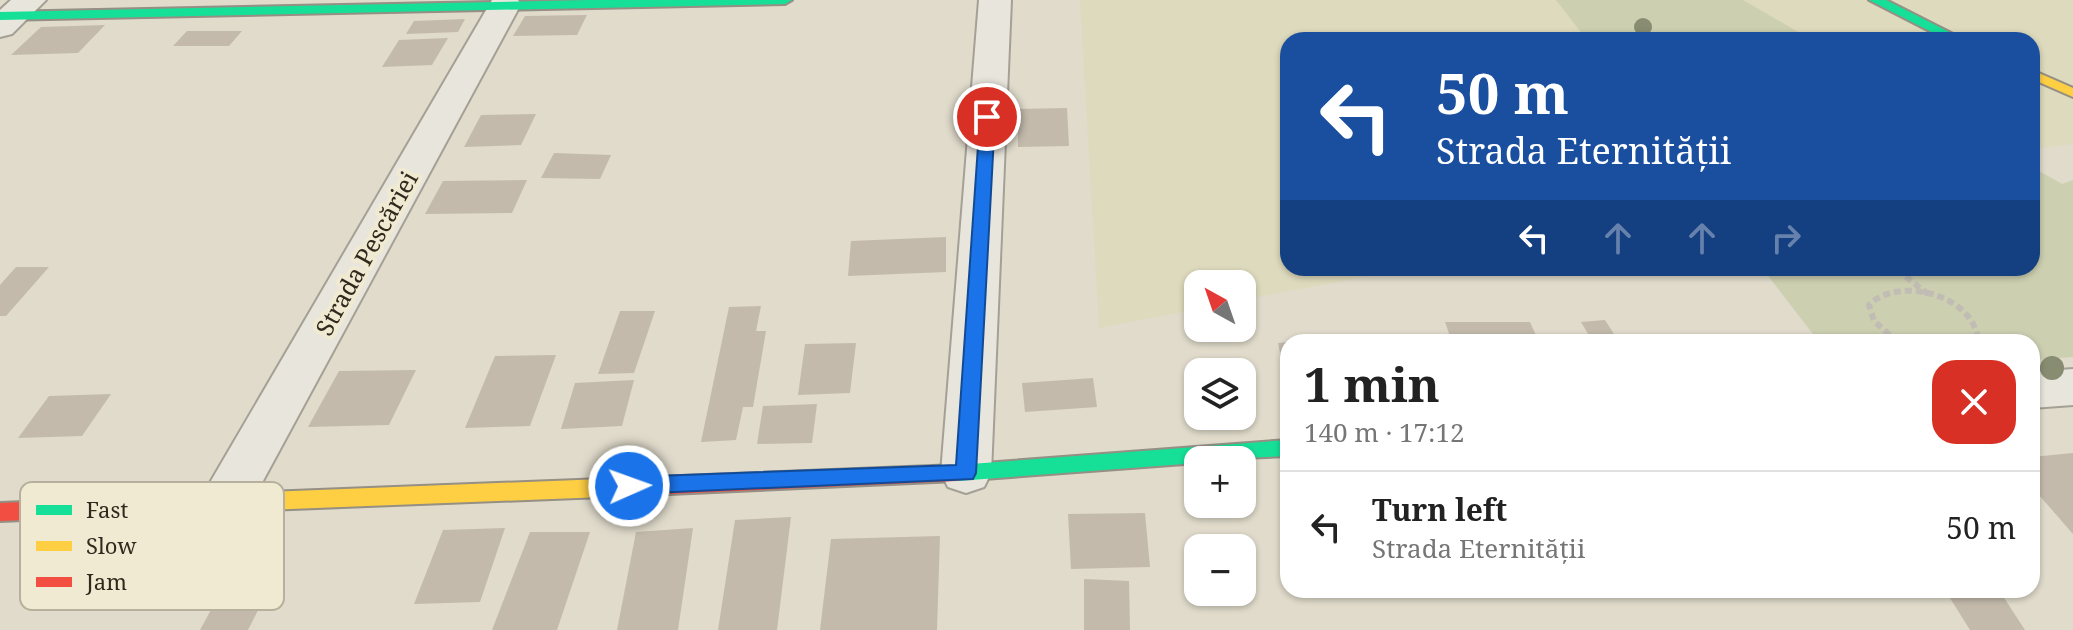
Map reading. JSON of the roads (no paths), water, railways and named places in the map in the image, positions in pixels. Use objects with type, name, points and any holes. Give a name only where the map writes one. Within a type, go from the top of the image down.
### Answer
[{"type":"street","points":[[11,14],[785,0]]},
{"type":"street","points":[[966,473],[995,0]]},
{"type":"street","points":[[1876,0],[1942,32]]},
{"type":"street","name":"Strada Pescăriei","points":[[237,482],[505,4]]},
{"type":"street","points":[[2040,78],[2073,93]]},
{"type":"street","points":[[2040,389],[2073,387]]},
{"type":"street","points":[[284,499],[966,473],[1280,449]]},
{"type":"street","points":[[0,512],[20,511]]}]
